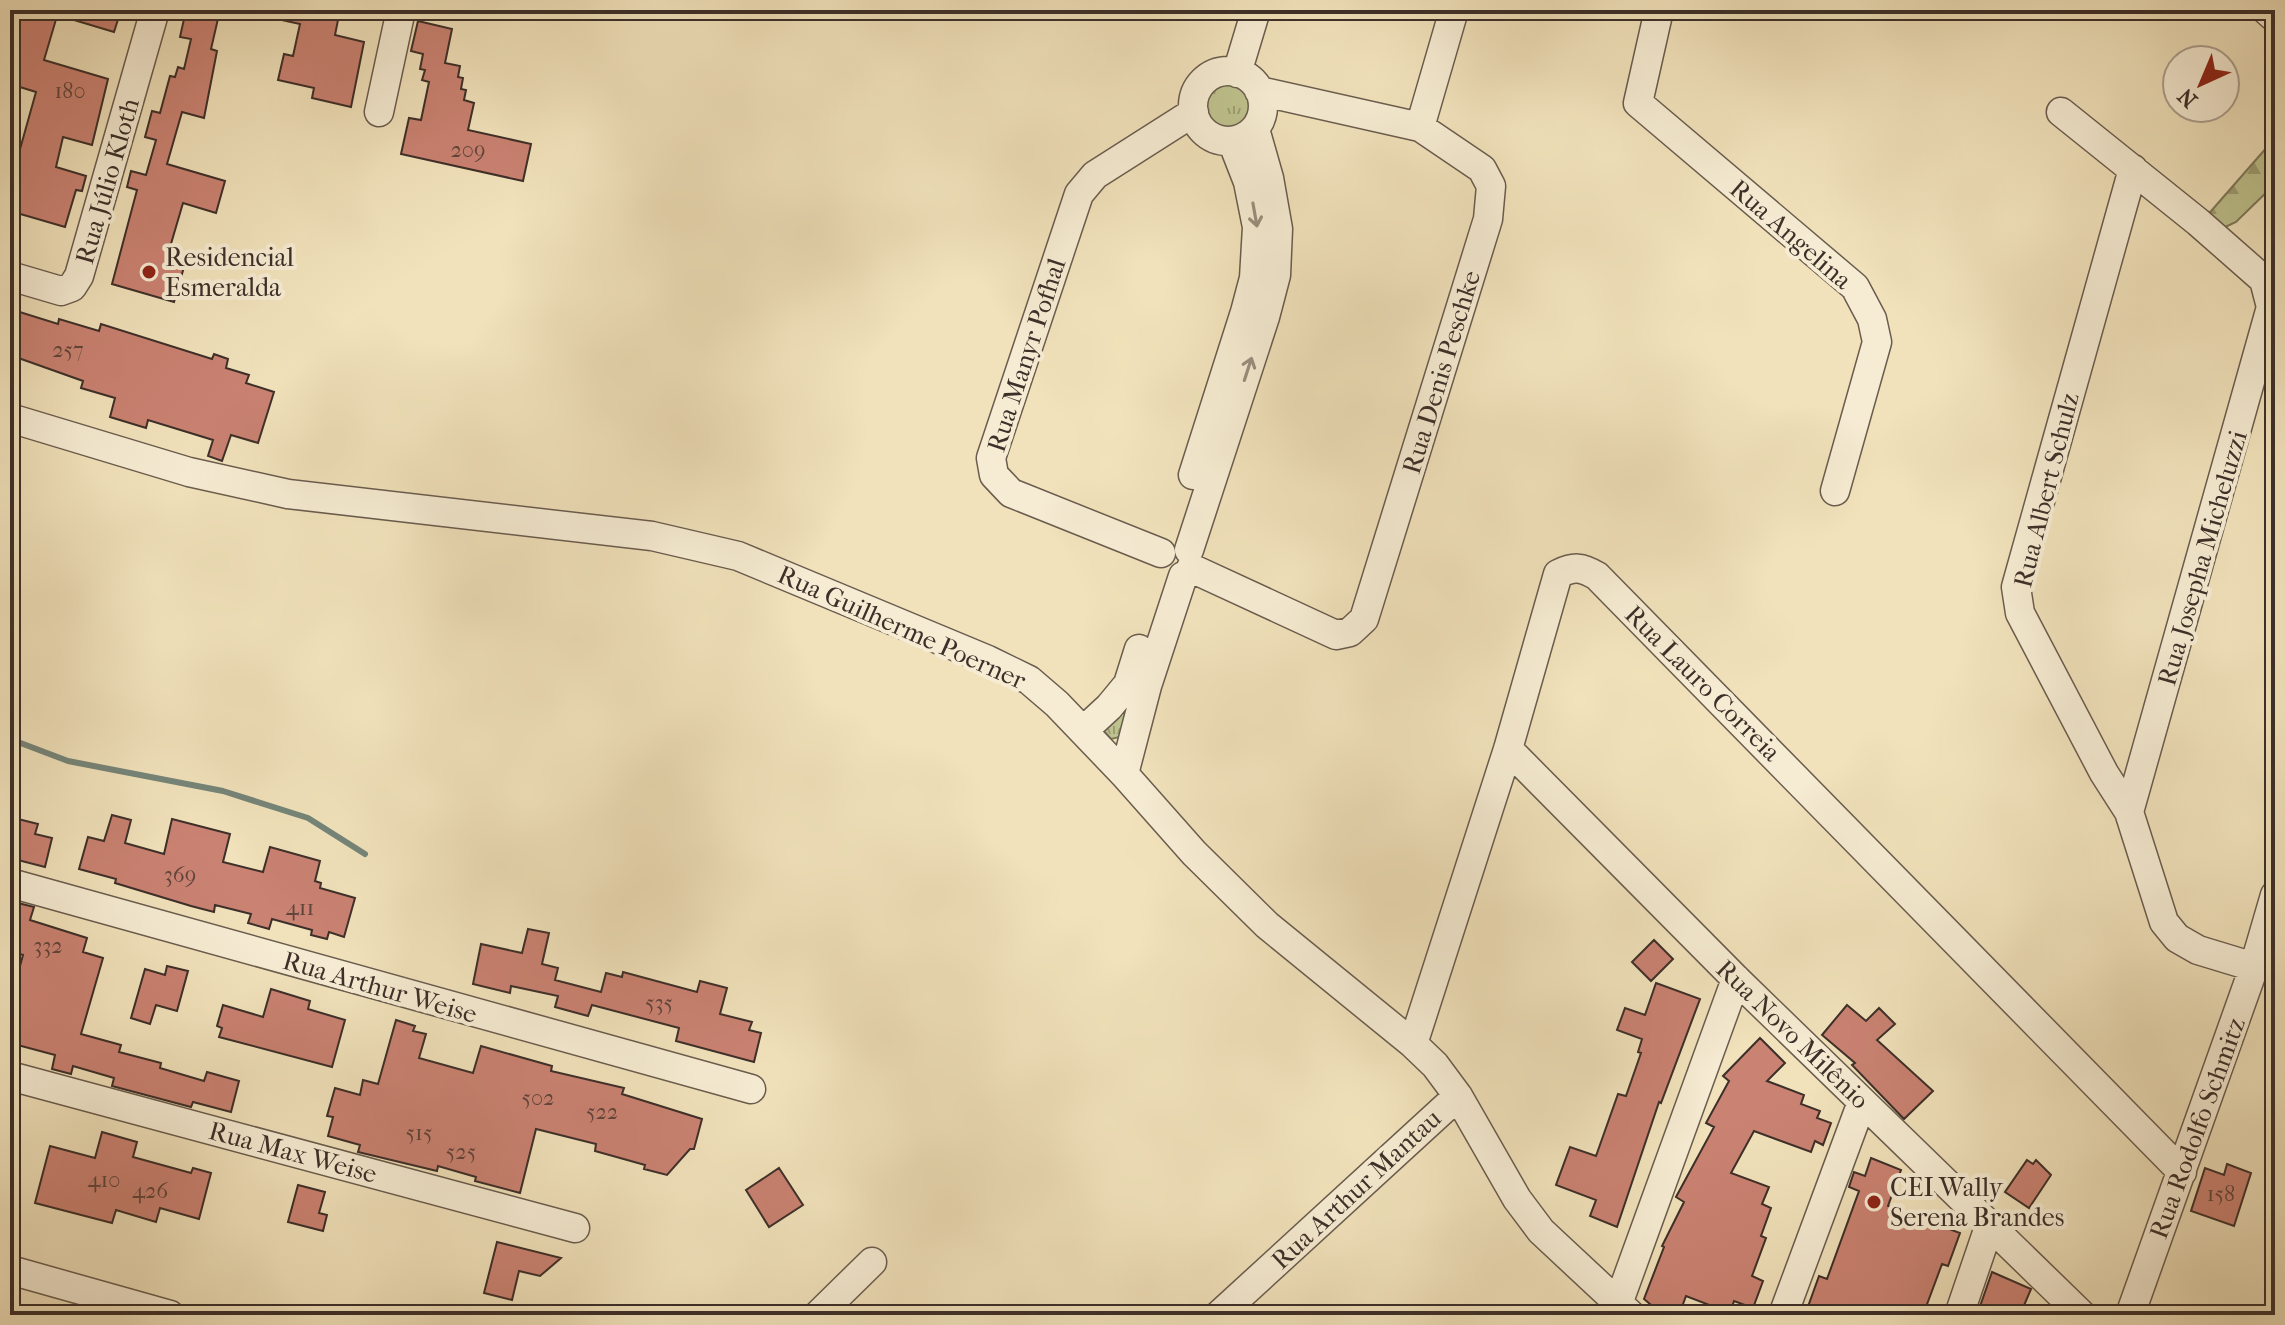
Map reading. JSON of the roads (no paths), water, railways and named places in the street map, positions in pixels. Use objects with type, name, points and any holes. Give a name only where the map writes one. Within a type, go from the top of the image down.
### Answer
[{"type":"street","name":"Rua Júlio Kloth","points":[[10,276],[61,291],[72,287],[79,276],[155,10]]},
{"type":"street","points":[[379,112],[401,10]]},
{"type":"street","points":[[1237,73],[1256,10]]},
{"type":"street","points":[[1420,127],[1454,10]]},
{"type":"street","name":"Rua Angelina","points":[[1659,10],[1638,103],[1855,287],[1872,319],[1877,342],[1835,491]]},
{"type":"street","points":[[2266,10],[2275,18]]},
{"type":"street","points":[[1222,72],[1237,73],[1250,79],[1259,91],[1263,105],[1261,118],[1244,135],[1219,140],[1198,125],[1194,98],[1199,86],[1209,77],[1222,72]]},
{"type":"street","name":"Rua Denis Peschke","points":[[1177,561],[1336,635],[1350,632],[1364,619],[1488,219],[1491,186],[1482,169],[1420,127],[1259,91]]},
{"type":"street","name":"Rua Manyr Pofhal","points":[[1177,561],[1011,493],[994,475],[991,458],[1079,194],[1095,175],[1194,112]]},
{"type":"street","name":"Rua Josepha Micheluzzi","points":[[2061,112],[2264,280],[2271,307],[2129,812]]},
{"type":"street","points":[[1083,731],[1128,684],[1177,561],[1265,317],[1276,275],[1278,229],[1269,178],[1244,135]]},
{"type":"street","name":"Rua Albert Schulz","points":[[2133,169],[2016,587],[2020,613],[2104,773],[2129,812],[2164,922],[2177,938],[2198,950],[2254,967]]},
{"type":"street","name":"Rua Guilherme Poerner","points":[[10,418],[189,472],[288,494],[652,536],[738,556],[1029,680],[1083,731],[1194,853],[1267,925],[1435,1065],[1458,1096],[1525,1210],[1541,1231],[1624,1310]]},
{"type":"street","points":[[1124,774],[1177,561]]},
{"type":"street","name":"Rua Lauro Correia","points":[[1413,1044],[1508,749],[1558,574],[1571,568],[1584,568],[1608,587],[2182,1172]]},
{"type":"street","name":"Rua Novo Milênio","points":[[1508,749],[1736,979],[2082,1315]]},
{"type":"street","name":"Rua Arthur Weise","points":[[10,883],[751,1089]]},
{"type":"street","name":"Rua Rodolfo Schmitz","points":[[2130,1315],[2254,967],[2275,895]]},
{"type":"street","points":[[1624,1310],[1736,979]]},
{"type":"street","name":"Rua Max Weise","points":[[10,1076],[575,1228]]},
{"type":"street","name":"Rua Arthur Mantau","points":[[1219,1315],[1458,1096]]},
{"type":"street","points":[[1783,1315],[1862,1102]]},
{"type":"street","points":[[1959,1315],[1990,1224]]},
{"type":"street","points":[[818,1315],[872,1262]]},
{"type":"street","points":[[10,1270],[170,1315]]},
{"type":"waterway","points":[[10,739],[68,761],[223,791],[308,818],[365,854]]},
{"type":"place","name":"Residencial Esmeralda","points":[[149,272]]},
{"type":"place","name":"CEI Wally Serena Brandes","points":[[1874,1202]]}]
